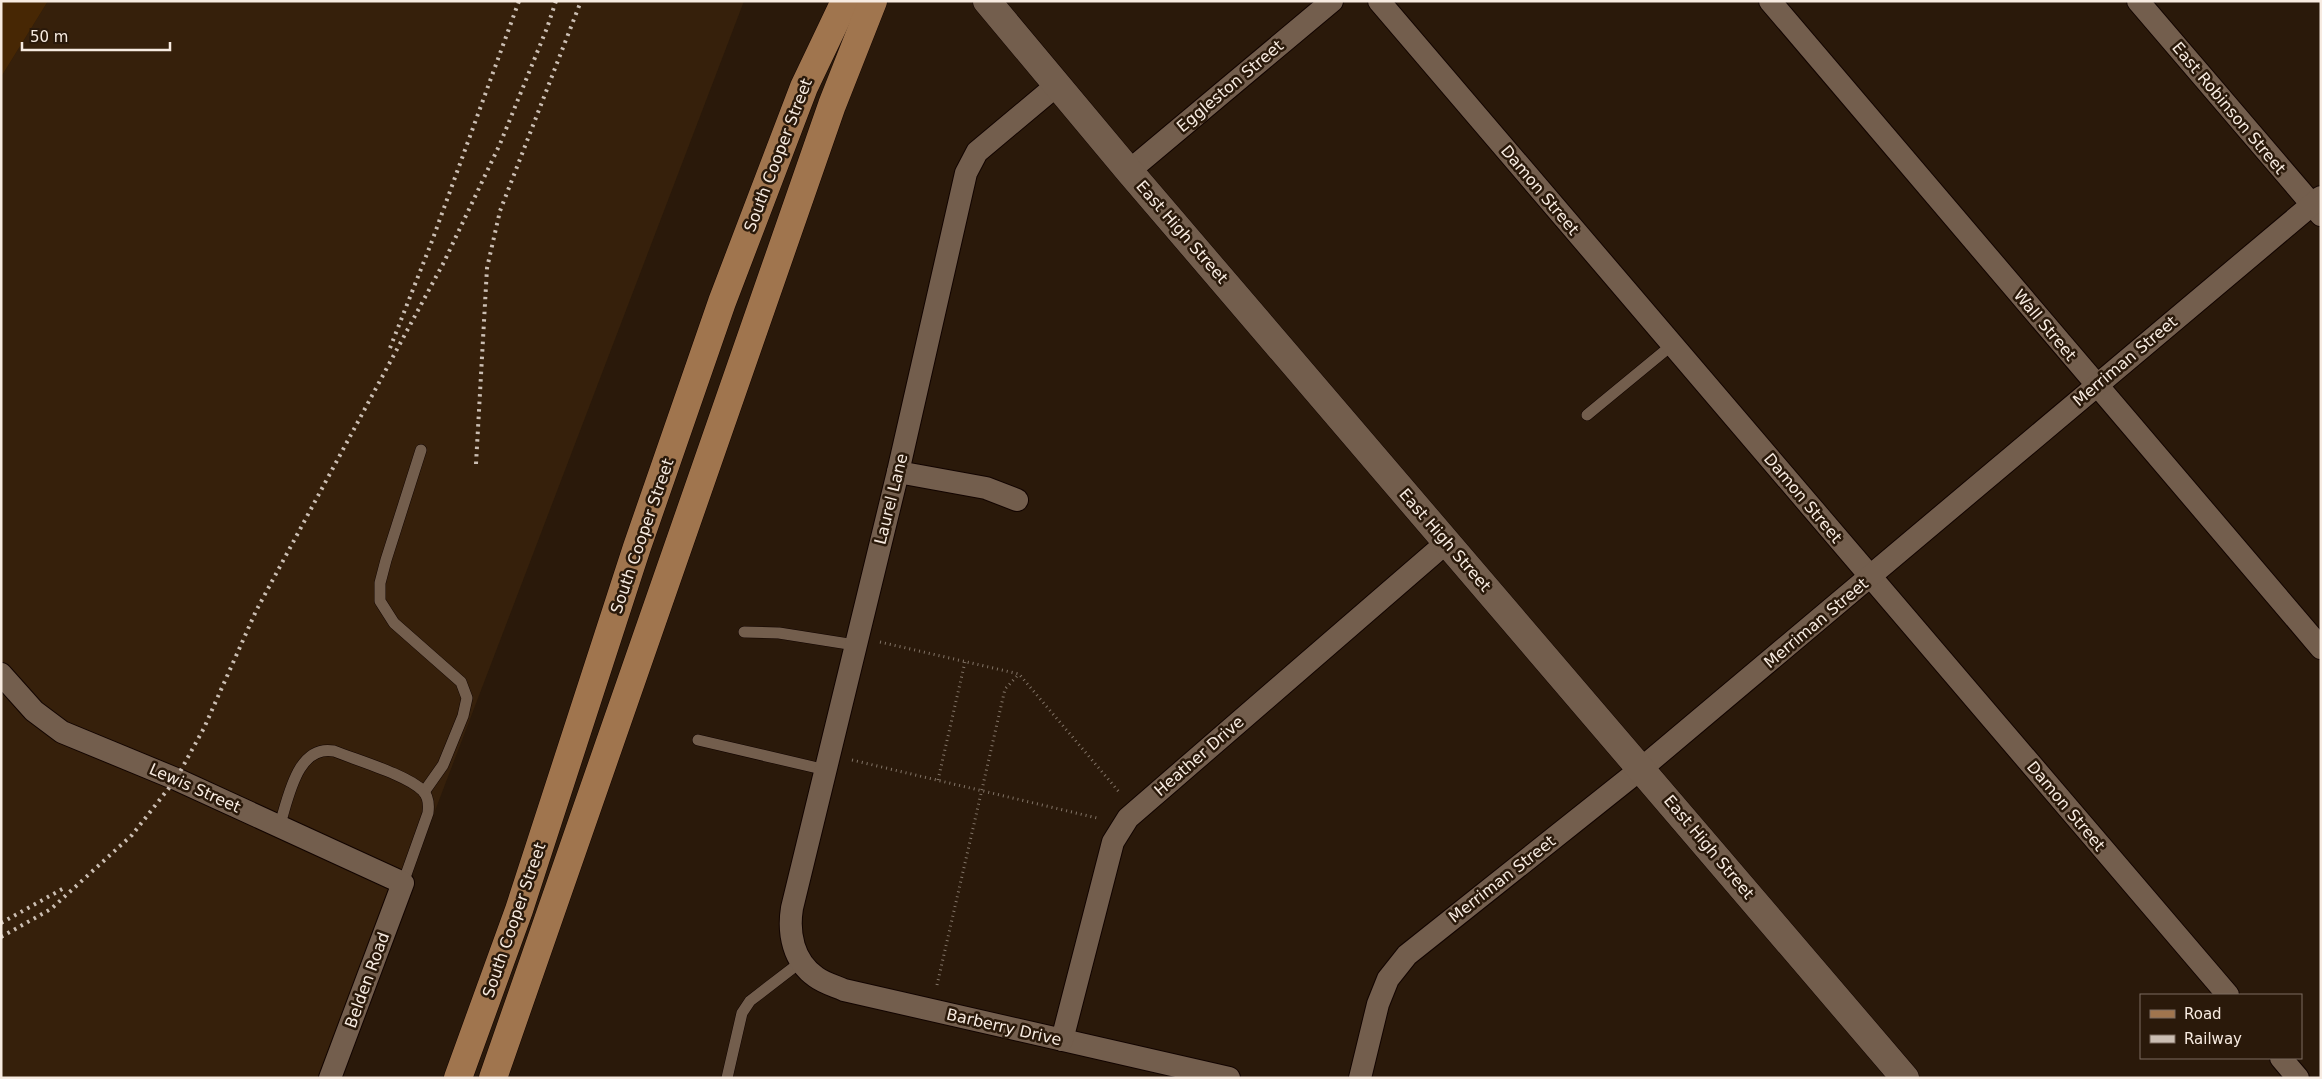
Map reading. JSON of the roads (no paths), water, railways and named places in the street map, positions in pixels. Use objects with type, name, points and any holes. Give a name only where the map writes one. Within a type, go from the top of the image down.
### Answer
[{"type":"main road","name":"South Cooper Street","points":[[458,1078],[519,910],[638,547],[722,302],[804,87],[845,1]]},
{"type":"main road","name":"South Cooper Street","points":[[493,1078],[832,105],[872,1]]},
{"type":"street","name":"East High Street","points":[[987,1],[1129,171],[1642,768],[1905,1078]]},
{"type":"street","name":"Eggleston Street","points":[[1129,171],[1332,1]]},
{"type":"street","name":"Damon Street","points":[[1379,1],[2227,994]]},
{"type":"street","name":"Wall Street","points":[[1770,1],[2321,648]]},
{"type":"street","name":"East Robinson Street","points":[[2138,1],[2318,206]]},
{"type":"street","name":"Laurel Lane","points":[[798,955],[789,923],[792,908],[854,645],[898,472],[966,173],[977,152],[1057,85]]},
{"type":"street","name":"Merriman Street","points":[[1360,1078],[1378,1004],[1388,979],[1407,955],[1642,768],[2096,385],[2318,206]]},
{"type":"street","points":[[898,472],[986,488],[1017,500]]},
{"type":"street","name":"Heather Drive","points":[[1062,1040],[1113,842],[1128,818],[1447,542]]},
{"type":"street","name":"Lewis Street","points":[[1,674],[34,710],[62,732],[176,779],[402,882]]},
{"type":"street","name":"Belden Road","points":[[330,1078],[402,882]]},
{"type":"street","name":"Barberry Drive","points":[[798,955],[816,978],[844,990],[1229,1078]]},
{"type":"street","points":[[2282,1059],[2298,1078]]},
{"type":"lane","points":[[1587,415],[1672,344]]},
{"type":"lane","points":[[421,450],[386,560],[380,583],[380,602],[394,624],[461,682],[467,698],[463,716],[444,765],[424,792]]},
{"type":"lane","points":[[744,632],[779,633],[854,645]]},
{"type":"lane","points":[[698,740],[826,770]]},
{"type":"lane","points":[[279,827],[300,768],[308,756],[316,751],[334,751],[398,776],[424,792],[429,804],[428,813],[402,882]]},
{"type":"lane","points":[[727,1078],[742,1013],[750,1001],[798,955]]},
{"type":"railway","points":[[390,348],[432,241],[519,1]]},
{"type":"railway","points":[[1,937],[51,909],[132,835],[176,779],[204,728],[256,611],[444,262],[500,144],[556,1]]},
{"type":"railway","points":[[476,464],[487,268],[500,211],[581,1]]},
{"type":"railway","points":[[1,923],[66,887]]}]
